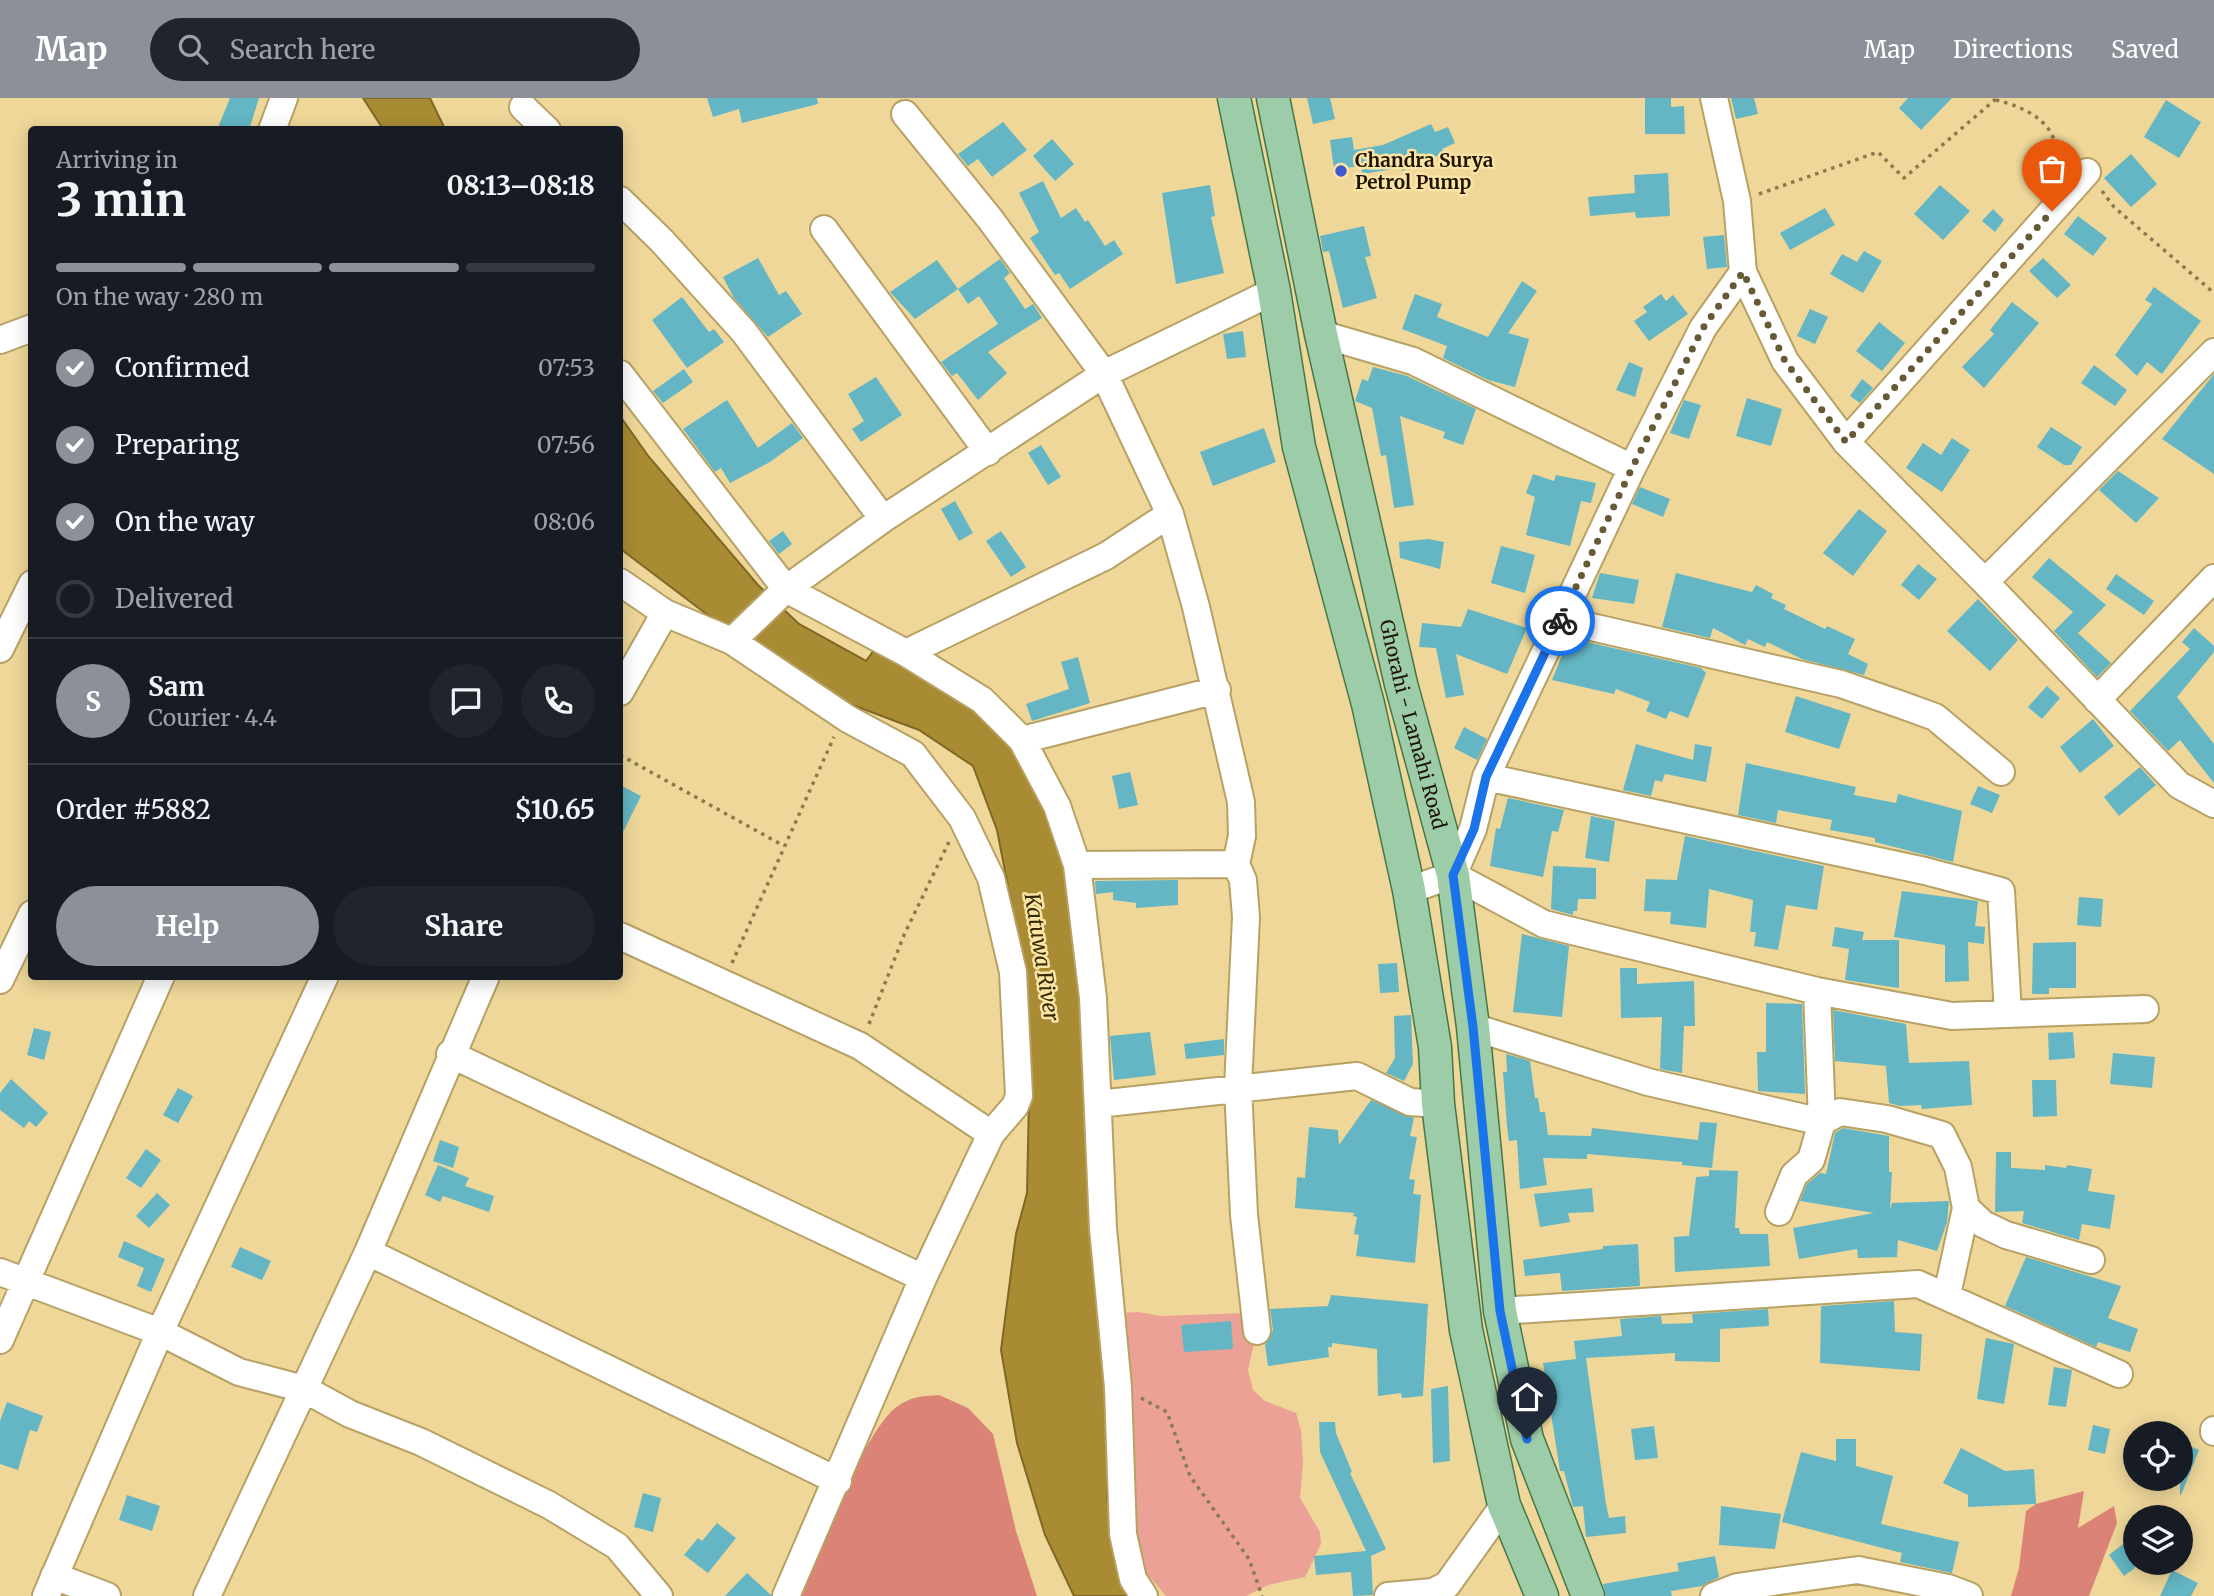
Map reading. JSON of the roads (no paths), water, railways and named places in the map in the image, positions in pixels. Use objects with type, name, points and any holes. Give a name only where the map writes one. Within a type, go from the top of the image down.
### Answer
[{"type":"main road","name":"Ghorahi - Lamahi Road","points":[[1234,98],[1274,291],[1299,447],[1368,704],[1409,890],[1435,1047],[1438,1104],[1466,1330],[1504,1505],[1542,1596]]},
{"type":"main road","name":"Ghorahi - Lamahi Road","points":[[1273,98],[1321,334],[1401,684],[1453,875],[1473,1027],[1500,1311],[1527,1439],[1588,1596]]},
{"type":"street","points":[[274,126],[284,98]]},
{"type":"street","points":[[1714,98],[1737,201],[1743,272],[1785,361],[1846,442],[1985,582],[2179,785],[2214,804]]},
{"type":"street","points":[[523,107],[543,126]]},
{"type":"street","points":[[905,114],[990,219],[1104,374],[1170,514],[1217,690],[1241,802],[1242,836],[1236,864],[1243,880],[1245,906],[1238,1087],[1244,1215],[1257,1331]]},
{"type":"street","points":[[1846,442],[2087,172]]},
{"type":"street","points":[[623,203],[662,241],[744,332],[883,519]]},
{"type":"street","points":[[824,229],[988,452]]},
{"type":"street","points":[[1409,890],[1453,875],[1474,829],[1486,777],[1632,468],[1703,328],[1743,272]]},
{"type":"street","points":[[732,641],[786,590],[883,519],[1104,374],[1274,291]]},
{"type":"street","points":[[0,340],[28,330]]},
{"type":"street","points":[[1321,334],[1413,361],[1632,468]]},
{"type":"street","points":[[1985,582],[2214,352]]},
{"type":"street","points":[[623,378],[786,590],[906,653],[982,700],[1023,740],[1057,806],[1077,865],[1093,998],[1103,1228],[1118,1387],[1123,1534],[1133,1579],[1144,1596]]},
{"type":"street","points":[[906,653],[1106,556],[1170,514]]},
{"type":"street","points":[[2097,700],[2214,578]]},
{"type":"street","points":[[623,584],[665,612],[732,641],[848,719],[913,754],[962,818],[991,878],[1013,972],[1019,1096],[1015,1106],[991,1133],[923,1278],[786,1596]]},
{"type":"street","points":[[0,649],[15,626],[28,594]]},
{"type":"street","points":[[623,687],[665,612]]},
{"type":"street","points":[[1561,620],[1841,684],[1902,705],[1935,717],[2001,772]]},
{"type":"street","points":[[1023,740],[1217,690]]},
{"type":"street","points":[[1486,777],[1925,871],[2001,891],[2008,1014]]},
{"type":"street","points":[[1077,865],[1236,864]]},
{"type":"street","points":[[1453,875],[1544,924],[1817,991],[1952,1016],[2145,1009]]},
{"type":"street","points":[[0,980],[28,922]]},
{"type":"street","points":[[623,937],[860,1046],[991,1133]]},
{"type":"street","points":[[0,1340],[159,980]]},
{"type":"street","points":[[107,1596],[50,1586],[160,1332],[324,980]]},
{"type":"street","points":[[207,1596],[368,1252],[450,1054],[484,980]]},
{"type":"street","points":[[1779,1212],[1794,1175],[1811,1160],[1822,1122],[1817,991]]},
{"type":"street","points":[[1473,1027],[1648,1082],[1822,1122],[1840,1112],[1887,1119],[1942,1135],[1958,1167],[1966,1208],[1947,1295]]},
{"type":"street","points":[[450,1054],[923,1278]]},
{"type":"street","points":[[1098,1104],[1357,1076],[1410,1102],[1438,1104]]},
{"type":"street","points":[[1966,1208],[1983,1224],[2006,1235],[2091,1260]]},
{"type":"street","points":[[368,1252],[838,1480]]},
{"type":"street","points":[[0,1272],[160,1332],[239,1372],[304,1389],[549,1505],[617,1546],[659,1596]]},
{"type":"street","points":[[1500,1311],[1918,1284],[2119,1374]]},
{"type":"street","points":[[1388,1596],[1433,1592],[1447,1584],[1504,1505]]},
{"type":"street","points":[[1714,1596],[1737,1587],[1858,1570],[1948,1588],[1969,1596]]},
{"type":"water","points":[[363,98],[430,98],[444,126],[381,126]]},
{"type":"water","name":"Katuwa River","points":[[623,420],[649,457],[758,585],[799,624],[866,661],[874,650],[989,718],[1026,762],[1065,854],[1083,952],[1110,1386],[1107,1498],[1115,1560],[1136,1596],[1074,1596],[1045,1535],[1017,1443],[1001,1350],[1016,1234],[1027,1193],[1029,1098],[1012,907],[997,830],[973,766],[919,730],[842,701],[746,644],[623,551]]},
{"type":"place","name":"Chandra Surya Petrol Pump","points":[[1341,171]]}]
